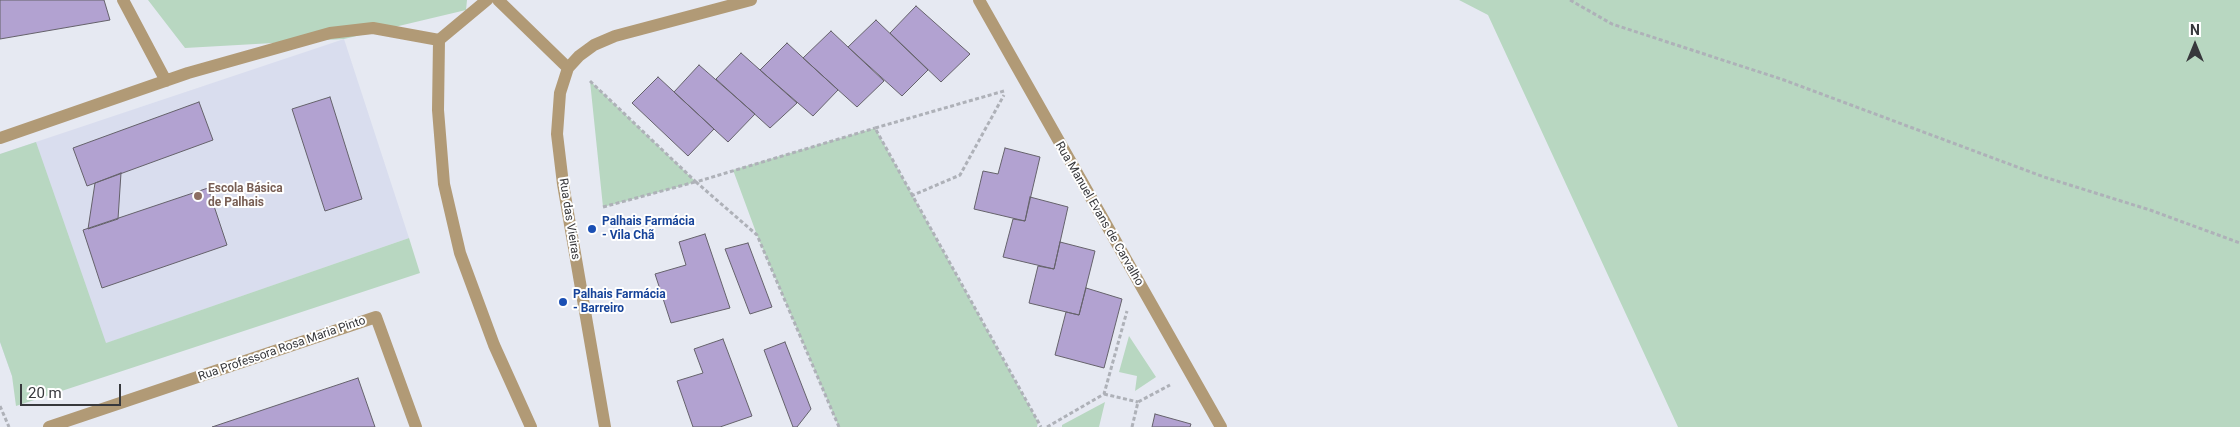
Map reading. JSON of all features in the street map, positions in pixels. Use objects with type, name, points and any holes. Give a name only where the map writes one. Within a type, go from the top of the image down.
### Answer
[{"type":"street","points":[[123,0],[166,81]]},
{"type":"street","points":[[0,138],[166,81],[330,33],[373,28],[438,40],[487,0]]},
{"type":"street","points":[[498,0],[568,68]]},
{"type":"street","name":"Rua das Vieiras","points":[[605,427],[563,184],[557,134],[560,93],[568,68],[579,56],[615,36],[751,0]]},
{"type":"street","name":"Rua Manuel Evans de Carvalho","points":[[979,0],[1221,427]]},
{"type":"street","points":[[438,40],[438,110],[444,184],[460,253],[494,345],[531,427]]},
{"type":"street","name":"Rua Professora Rosa Maria Pinto","points":[[49,427],[376,317],[416,427]]},
{"type":"path","points":[[1570,0],[1612,24],[1784,80],[2044,177],[2150,210],[2240,242]]},
{"type":"path","points":[[590,81],[696,182],[757,235],[839,427]]},
{"type":"path","points":[[602,207],[696,182],[1007,90],[960,175],[911,196]]},
{"type":"path","points":[[875,128],[911,196],[1041,427]]},
{"type":"path","points":[[1104,394],[1129,304]]},
{"type":"path","points":[[1047,427],[1104,394],[1138,402],[1174,383]]},
{"type":"path","points":[[1132,427],[1138,402]]},
{"type":"path","points":[[0,406],[9,427]]},
{"type":"shaded area","name":"Escola Básica de Palhais","points":[[344,39],[409,238],[12,376],[0,342],[0,154]]},
{"type":"green space","points":[[148,0],[467,0],[466,10],[344,39],[185,48]]},
{"type":"green space","points":[[1459,0],[2240,0],[2240,427],[1678,427],[1488,15]]},
{"type":"green space","points":[[590,81],[696,182],[603,207]]},
{"type":"green space","points":[[875,128],[1038,422],[1037,427],[839,427],[757,235],[733,170]]},
{"type":"green space","points":[[36,142],[106,343],[409,238],[420,273],[16,406],[12,376],[0,342],[0,154]]},
{"type":"green space","points":[[1129,336],[1156,377],[1135,391],[1137,376],[1119,372]]},
{"type":"green space","points":[[1105,402],[1099,427],[1062,427],[1062,425]]},
{"type":"building","points":[[0,0],[104,0],[110,20],[0,39]]},
{"type":"building","points":[[916,6],[970,54],[941,82],[890,33]]},
{"type":"building","points":[[876,20],[928,70],[902,96],[848,47]]},
{"type":"building","points":[[831,31],[884,81],[857,107],[803,58]]},
{"type":"building","points":[[787,43],[838,90],[813,116],[760,70]]},
{"type":"building","points":[[741,53],[797,103],[770,128],[716,79]]},
{"type":"building","points":[[699,65],[755,114],[728,142],[674,92]]},
{"type":"building","points":[[658,77],[714,129],[688,156],[632,103]]},
{"type":"building","points":[[330,97],[362,199],[325,211],[292,109]]},
{"type":"building","points":[[199,102],[213,140],[87,186],[73,148]]},
{"type":"building","points":[[1005,148],[1040,157],[1025,221],[974,209],[983,171],[998,174]]},
{"type":"building","points":[[121,173],[118,219],[88,229],[95,183]]},
{"type":"building","points":[[208,188],[227,245],[102,288],[83,230]]},
{"type":"building","points":[[1030,197],[1068,207],[1054,269],[1003,257],[1013,219],[1025,221]]},
{"type":"building","points":[[705,234],[730,308],[671,323],[655,274],[686,265],[679,242]]},
{"type":"building","points":[[1060,242],[1095,251],[1079,315],[1029,303],[1038,266],[1054,269]]},
{"type":"building","points":[[748,243],[772,307],[750,314],[725,249]]},
{"type":"building","points":[[1086,288],[1122,299],[1104,368],[1055,355],[1066,312],[1079,315]]},
{"type":"building","points":[[723,339],[752,416],[720,427],[693,427],[677,381],[703,373],[694,349]]},
{"type":"building","points":[[785,342],[811,409],[797,427],[793,427],[764,350]]},
{"type":"building","points":[[358,378],[375,427],[212,427]]},
{"type":"building","points":[[1155,414],[1191,424],[1190,427],[1152,427]]},
{"type":"place","name":"Escola Básica de Palhais","points":[[198,196]]},
{"type":"place","name":"Palhais Farmácia - Vila Chã","points":[[592,229]]},
{"type":"place","name":"Palhais Farmácia - Barreiro","points":[[563,302]]}]
